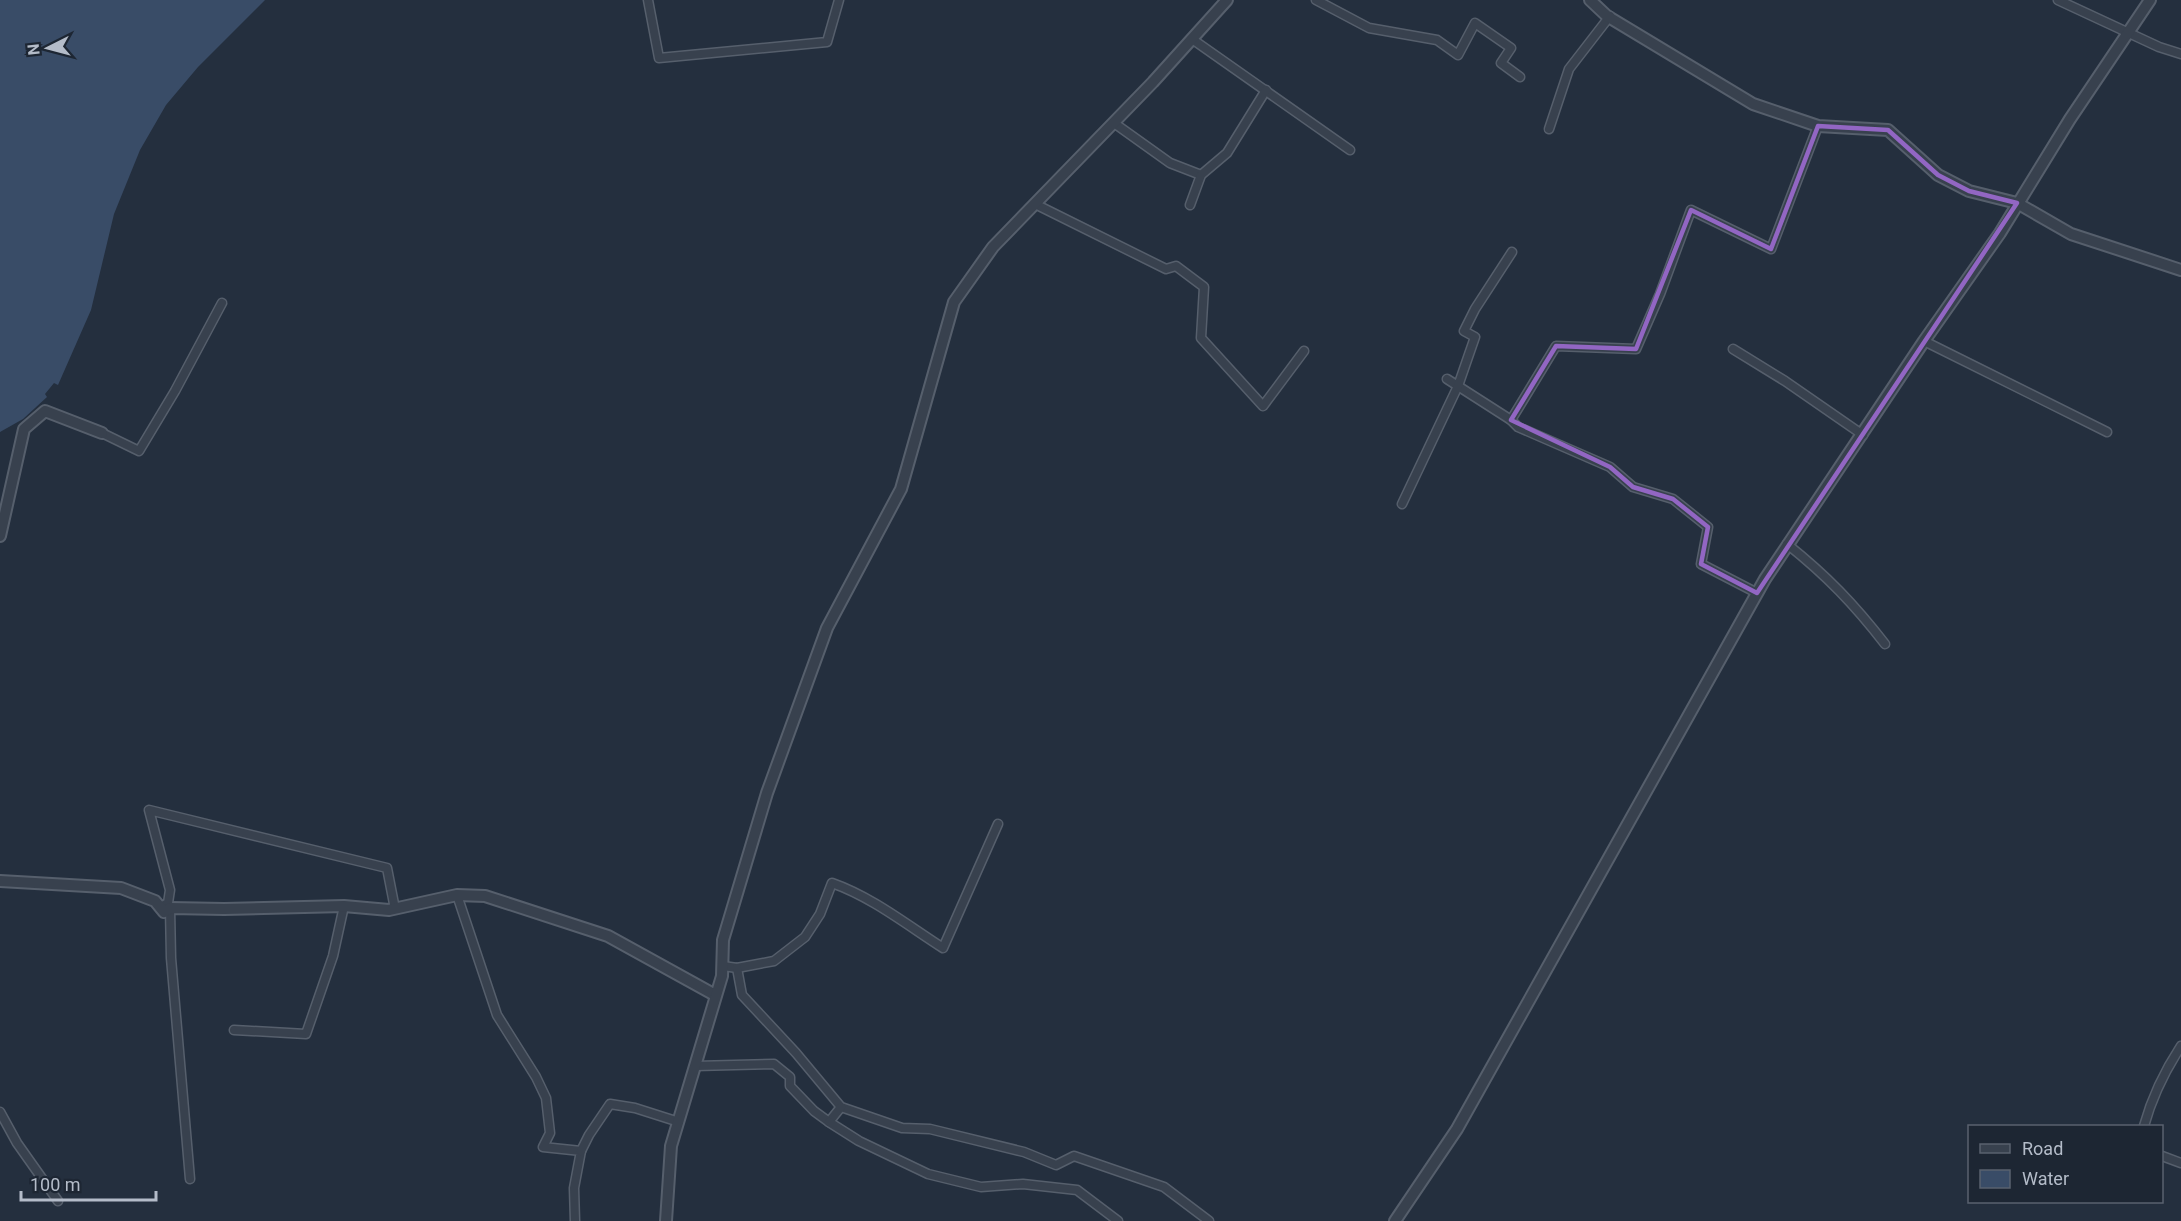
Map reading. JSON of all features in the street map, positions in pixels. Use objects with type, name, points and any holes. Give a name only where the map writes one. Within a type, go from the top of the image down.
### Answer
[{"type":"street","points":[[648,0],[659,58],[827,42],[839,0]]},
{"type":"street","points":[[666,1221],[671,1146],[723,971],[723,940],[767,793],[827,628],[901,489],[954,302],[993,247],[1114,123],[1227,0]]},
{"type":"street","points":[[1316,0],[1369,28],[1437,40],[1458,55],[1475,23],[1511,48],[1501,63],[1520,77]]},
{"type":"street","points":[[1590,0],[1607,16],[1753,104],[1818,126],[1888,130],[1938,175],[1969,191],[2017,203],[2071,234],[2181,270]]},
{"type":"street","points":[[2058,0],[2159,47],[2181,54]]},
{"type":"street","points":[[1395,1221],[1457,1129],[1757,593],[1787,544],[2000,233],[2017,203],[2150,0]]},
{"type":"street","points":[[1549,129],[1569,69],[1610,16]]},
{"type":"street","points":[[1192,39],[1350,150]]},
{"type":"street","points":[[1190,205],[1201,175],[1227,153],[1266,90]]},
{"type":"street","points":[[1114,123],[1170,163],[1201,175]]},
{"type":"street","points":[[1511,420],[1557,346],[1636,349],[1660,294],[1691,210],[1771,249],[1818,126]]},
{"type":"street","points":[[1035,204],[1166,269],[1176,266],[1204,287],[1201,338],[1263,406],[1304,351]]},
{"type":"street","points":[[1402,504],[1458,386],[1475,337],[1464,331],[1475,309],[1512,252]]},
{"type":"street","points":[[0,536],[24,429],[45,411],[102,433],[139,451],[175,391],[222,303]]},
{"type":"street","points":[[1924,341],[2107,432]]},
{"type":"street","points":[[1733,349],[1785,381],[1863,435]]},
{"type":"street","points":[[1447,380],[1511,420],[1518,427],[1610,468],[1633,488],[1673,499],[1708,528],[1701,564],[1757,593]]},
{"type":"street","points":[[1787,544],[1817,568],[1856,606],[1885,644]]},
{"type":"street","points":[[190,1179],[165,907],[170,890],[149,810],[387,868],[395,909]]},
{"type":"street","points":[[723,971],[774,961],[805,937],[820,914],[832,883],[851,890],[872,902],[943,948],[998,824]]},
{"type":"street","points":[[0,881],[121,888],[165,907],[224,909],[344,906],[395,909],[457,895],[485,896],[608,936],[715,995]]},
{"type":"street","points":[[457,895],[497,1015],[536,1077],[546,1098],[549,1133],[543,1147],[582,1151]]},
{"type":"street","points":[[234,1030],[306,1035],[333,956],[344,906]]},
{"type":"street","points":[[737,968],[742,994],[841,1107],[902,1128],[930,1129],[1024,1152],[1056,1165],[1074,1156],[1164,1187],[1209,1221]]},
{"type":"street","points":[[2144,1125],[2151,1100],[2181,1046]]},
{"type":"street","points":[[695,1066],[774,1064],[790,1077],[790,1086],[814,1111],[859,1141],[928,1174],[981,1187],[1023,1184],[1077,1190],[1118,1221]]},
{"type":"street","points":[[575,1221],[574,1188],[582,1151],[589,1135],[610,1104],[635,1108],[679,1122]]},
{"type":"street","points":[[830,1122],[841,1107]]},
{"type":"street","points":[[0,1112],[17,1143],[58,1202]]},
{"type":"street","points":[[2163,1156],[2181,1163]]},
{"type":"highlighted area","points":[[1818,126],[1888,130],[1938,175],[1969,191],[2017,203],[1757,593],[1701,564],[1708,527],[1673,499],[1633,487],[1610,467],[1511,420],[1556,346],[1636,349],[1691,210],[1771,249]]},
{"type":"water","points":[[0,0],[265,0],[198,67],[166,105],[140,150],[114,214],[91,310],[58,385],[54,383],[45,394],[47,397],[23,419],[0,432]]}]
